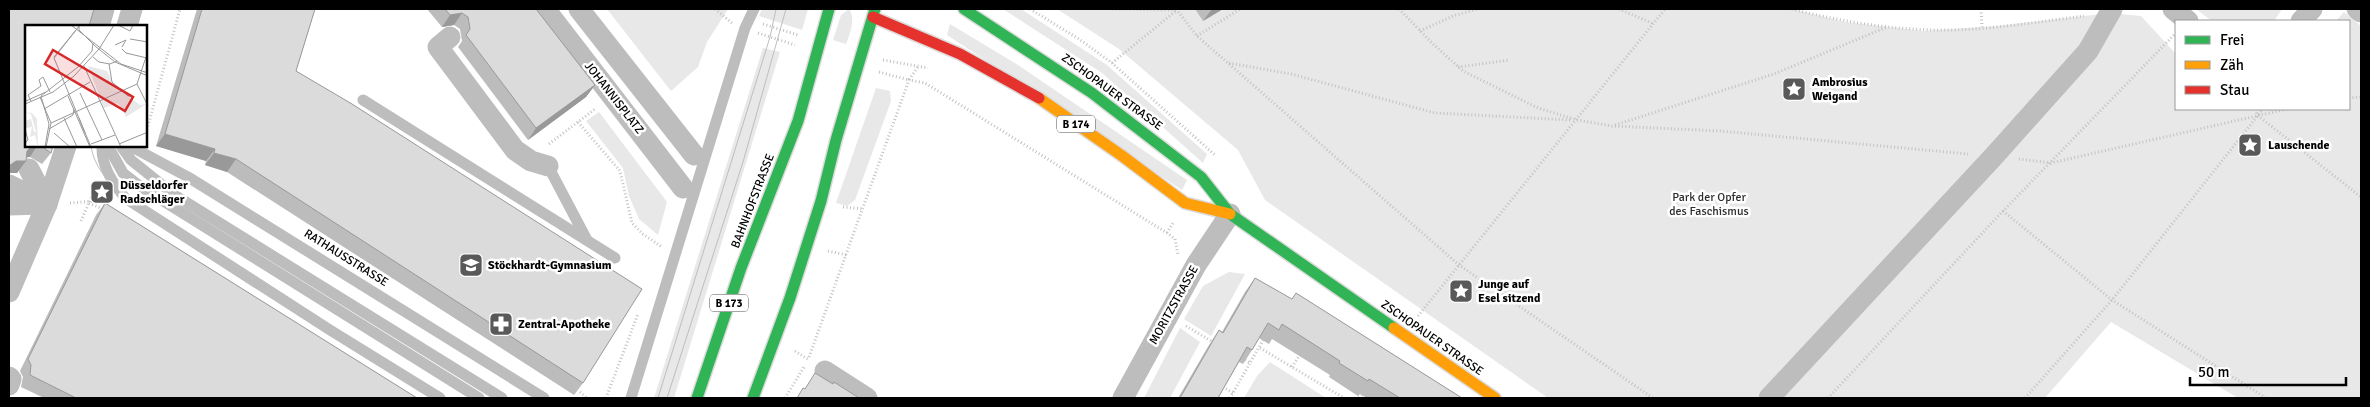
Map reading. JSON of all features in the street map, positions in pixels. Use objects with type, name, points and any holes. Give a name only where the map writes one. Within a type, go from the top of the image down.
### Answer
[{"type":"main road","name":"BAHNHOFSTRASSE","points":[[697,398],[741,268],[798,120],[830,9]]},
{"type":"main road","name":"ZSCHOPAUER STRASSE","points":[[964,9],[1082,86],[1153,139],[1201,177],[1230,214],[1495,398]]},
{"type":"main road","name":"ZSCHOPAUER STRASSE","points":[[873,12],[960,54],[1034,95],[1121,155],[1185,204],[1230,214]]},
{"type":"main road","points":[[754,398],[790,298],[818,210],[873,12]]},
{"type":"street","points":[[99,25],[104,9]]},
{"type":"street","points":[[127,25],[132,9]]},
{"type":"street","name":"JOHANNISPLATZ","points":[[545,9],[683,188]]},
{"type":"street","points":[[578,9],[694,155]]},
{"type":"street","points":[[2173,9],[2187,20]]},
{"type":"street","points":[[2302,20],[2312,9]]},
{"type":"street","points":[[2357,9],[2361,12]]},
{"type":"street","points":[[1769,398],[1994,156],[2088,51],[2110,11]]},
{"type":"street","points":[[450,38],[438,47],[515,150],[528,160],[548,166]]},
{"type":"street","points":[[9,292],[47,204],[65,148]]},
{"type":"street","points":[[29,169],[47,204]]},
{"type":"street","points":[[9,185],[47,204]]},
{"type":"street","points":[[9,205],[47,204]]},
{"type":"street","name":"MORITZSTRASSE","points":[[1122,398],[1196,265],[1230,214]]},
{"type":"street","points":[[825,371],[868,398]]},
{"type":"street","points":[[9,377],[11,379],[9,385]]},
{"type":"lane","points":[[631,398],[744,28],[754,9]]},
{"type":"lane","points":[[363,100],[615,258]]},
{"type":"lane","points":[[102,148],[111,180],[125,198],[330,330],[440,398]]},
{"type":"lane","points":[[109,148],[123,173],[142,187],[479,398]]},
{"type":"lane","points":[[122,148],[131,160],[176,196],[502,398]]},
{"type":"lane","name":"RATHAUSSTRASSE","points":[[134,148],[188,177],[544,398]]},
{"type":"lane","points":[[548,166],[587,240]]},
{"type":"path","points":[[148,126],[180,9]]},
{"type":"path","points":[[715,9],[734,25],[800,46]]},
{"type":"path","points":[[1030,9],[1080,39],[1112,63],[1177,10]]},
{"type":"path","points":[[1112,9],[1177,10]]},
{"type":"path","points":[[1197,36],[1240,9]]},
{"type":"path","points":[[1399,9],[1458,67],[1538,108],[1577,120]]},
{"type":"path","points":[[1420,30],[1453,16],[1477,9]]},
{"type":"path","points":[[1619,9],[1654,24]]},
{"type":"path","points":[[1437,294],[1665,9]]},
{"type":"path","points":[[1792,9],[1823,17],[1887,26],[1938,30],[1982,27],[2110,11]]},
{"type":"path","points":[[1981,9],[1982,27]]},
{"type":"path","points":[[1177,10],[1197,36],[1459,265],[1653,398]]},
{"type":"path","points":[[1612,126],[1774,74],[1887,26]]},
{"type":"path","points":[[1828,398],[2002,211],[2051,163],[2175,33]]},
{"type":"path","points":[[1458,67],[1510,60]]},
{"type":"path","points":[[1228,63],[1291,74],[1435,113],[1577,120],[1612,126],[1720,131],[2051,163],[2283,110]]},
{"type":"path","points":[[785,398],[808,360],[909,80],[919,67]]},
{"type":"path","points":[[876,72],[925,83],[1167,233],[1175,239],[1178,254],[1196,265]]},
{"type":"path","points":[[2256,110],[2257,116],[2361,197]]},
{"type":"path","points":[[2025,398],[2112,300],[2263,110]]},
{"type":"path","points":[[528,160],[593,111]]},
{"type":"path","points":[[578,122],[620,171],[632,223],[643,234],[665,248]]},
{"type":"path","points":[[89,203],[114,214]]},
{"type":"path","points":[[838,207],[864,209]]},
{"type":"path","points":[[2002,211],[2112,300],[2266,398]]},
{"type":"path","points":[[823,250],[847,256]]},
{"type":"path","points":[[606,398],[639,311]]},
{"type":"path","points":[[1168,315],[1216,343]]},
{"type":"path","points":[[1230,398],[1263,340]]},
{"type":"path","points":[[1260,348],[1344,398]]},
{"type":"path","points":[[1292,367],[1299,356]]},
{"type":"path","points":[[1245,360],[1250,363]]},
{"type":"path","points":[[1223,387],[1233,393]]},
{"type":"path","points":[[580,392],[587,398]]},
{"type":"green space","points":[[607,9],[728,9],[707,42],[698,67],[671,91]]},
{"type":"green space","points":[[762,9],[808,9],[802,30],[759,16]]},
{"type":"green space","points":[[849,9],[852,21],[851,31],[846,44],[833,40],[841,15]]},
{"type":"green space","points":[[1003,9],[1021,9],[1107,65],[1207,154],[1203,163],[1102,73]]},
{"type":"green space","name":"Park der Opfer des Faschismus","points":[[1057,9],[1792,9],[1845,22],[1923,31],[1997,26],[2110,13],[2141,16],[2175,53],[2175,110],[2350,110],[2350,20],[2337,20],[2344,12],[2361,26],[2361,398],[2238,398],[2111,322],[2045,398],[1548,398],[1265,200],[1238,150],[1119,49]]},
{"type":"green space","points":[[2196,9],[2282,9],[2275,20],[2211,20]]},
{"type":"green space","points":[[950,24],[1018,65],[1187,180],[1182,190],[947,35]]},
{"type":"green space","points":[[763,48],[780,52],[674,398],[654,398]]},
{"type":"green space","points":[[876,88],[890,91],[891,101],[855,200],[847,206],[836,203]]},
{"type":"green space","points":[[599,112],[667,202],[658,235],[639,219],[629,196],[623,168],[586,121]]},
{"type":"green space","points":[[1229,272],[1245,274],[1211,336],[1184,319],[1203,286]]},
{"type":"green space","points":[[1180,328],[1200,342],[1170,398],[1144,398]]},
{"type":"green space","points":[[1270,362],[1326,398],[1244,398],[1257,376]]},
{"type":"building","points":[[9,9],[94,9],[89,25],[25,25],[25,148],[30,148],[27,151],[26,161],[16,161],[9,166]]},
{"type":"building","points":[[202,9],[315,9],[296,71],[352,104],[642,289],[583,383],[236,159],[214,153],[215,149],[165,134]]},
{"type":"building","points":[[445,9],[536,9],[595,85],[536,128],[466,35],[470,29],[468,17],[462,13],[450,15]]},
{"type":"building","points":[[44,148],[52,148],[51,153]]},
{"type":"building","points":[[105,203],[417,398],[76,398],[30,375],[31,365],[28,359]]},
{"type":"building","points":[[1255,278],[1292,299],[1296,293],[1462,398],[1400,398],[1339,363],[1340,361],[1282,324],[1279,330],[1268,323],[1252,350],[1247,347],[1218,398],[1180,398],[1219,330],[1223,333]]},
{"type":"building","points":[[815,373],[833,384],[834,382],[859,398],[797,398]]},
{"type":"tram line","points":[[121,25],[125,9]]},
{"type":"tram line","points":[[134,25],[138,9]]},
{"type":"tram line","points":[[658,398],[770,37],[776,9]]},
{"type":"tram line","points":[[667,398],[743,162],[786,9]]},
{"type":"tram line","points":[[92,148],[99,168],[108,181],[125,198],[330,330],[440,398]]},
{"type":"tram line","points":[[109,148],[123,173],[141,187],[479,398]]},
{"type":"tram line","points":[[122,148],[131,160],[176,196],[502,398]]},
{"type":"traffic: fast","points":[[697,398],[741,268],[798,121],[829,9]]},
{"type":"traffic: fast","points":[[753,398],[790,298],[821,201],[836,140],[875,9]]},
{"type":"traffic: fast","points":[[964,9],[1092,93],[1201,177],[1230,214],[1394,328]]},
{"type":"traffic: slow","points":[[1039,98],[1121,155],[1185,203],[1230,214]]},
{"type":"traffic: slow","points":[[1394,328],[1495,398]]},
{"type":"traffic: jam","points":[[873,17],[960,54],[1039,98]]},
{"type":"place","name":"Ambrosius Weigand","points":[[1794,89]]},
{"type":"place","name":"Lauschende","points":[[2250,145]]},
{"type":"place","name":"Düsseldorfer Radschläger","points":[[102,192]]},
{"type":"place","name":"Stöckhardt-Gymnasium","points":[[471,265]]},
{"type":"place","name":"Junge auf Esel sitzend","points":[[1461,291]]},
{"type":"place","name":"Zentral-Apotheke","points":[[501,324]]}]
